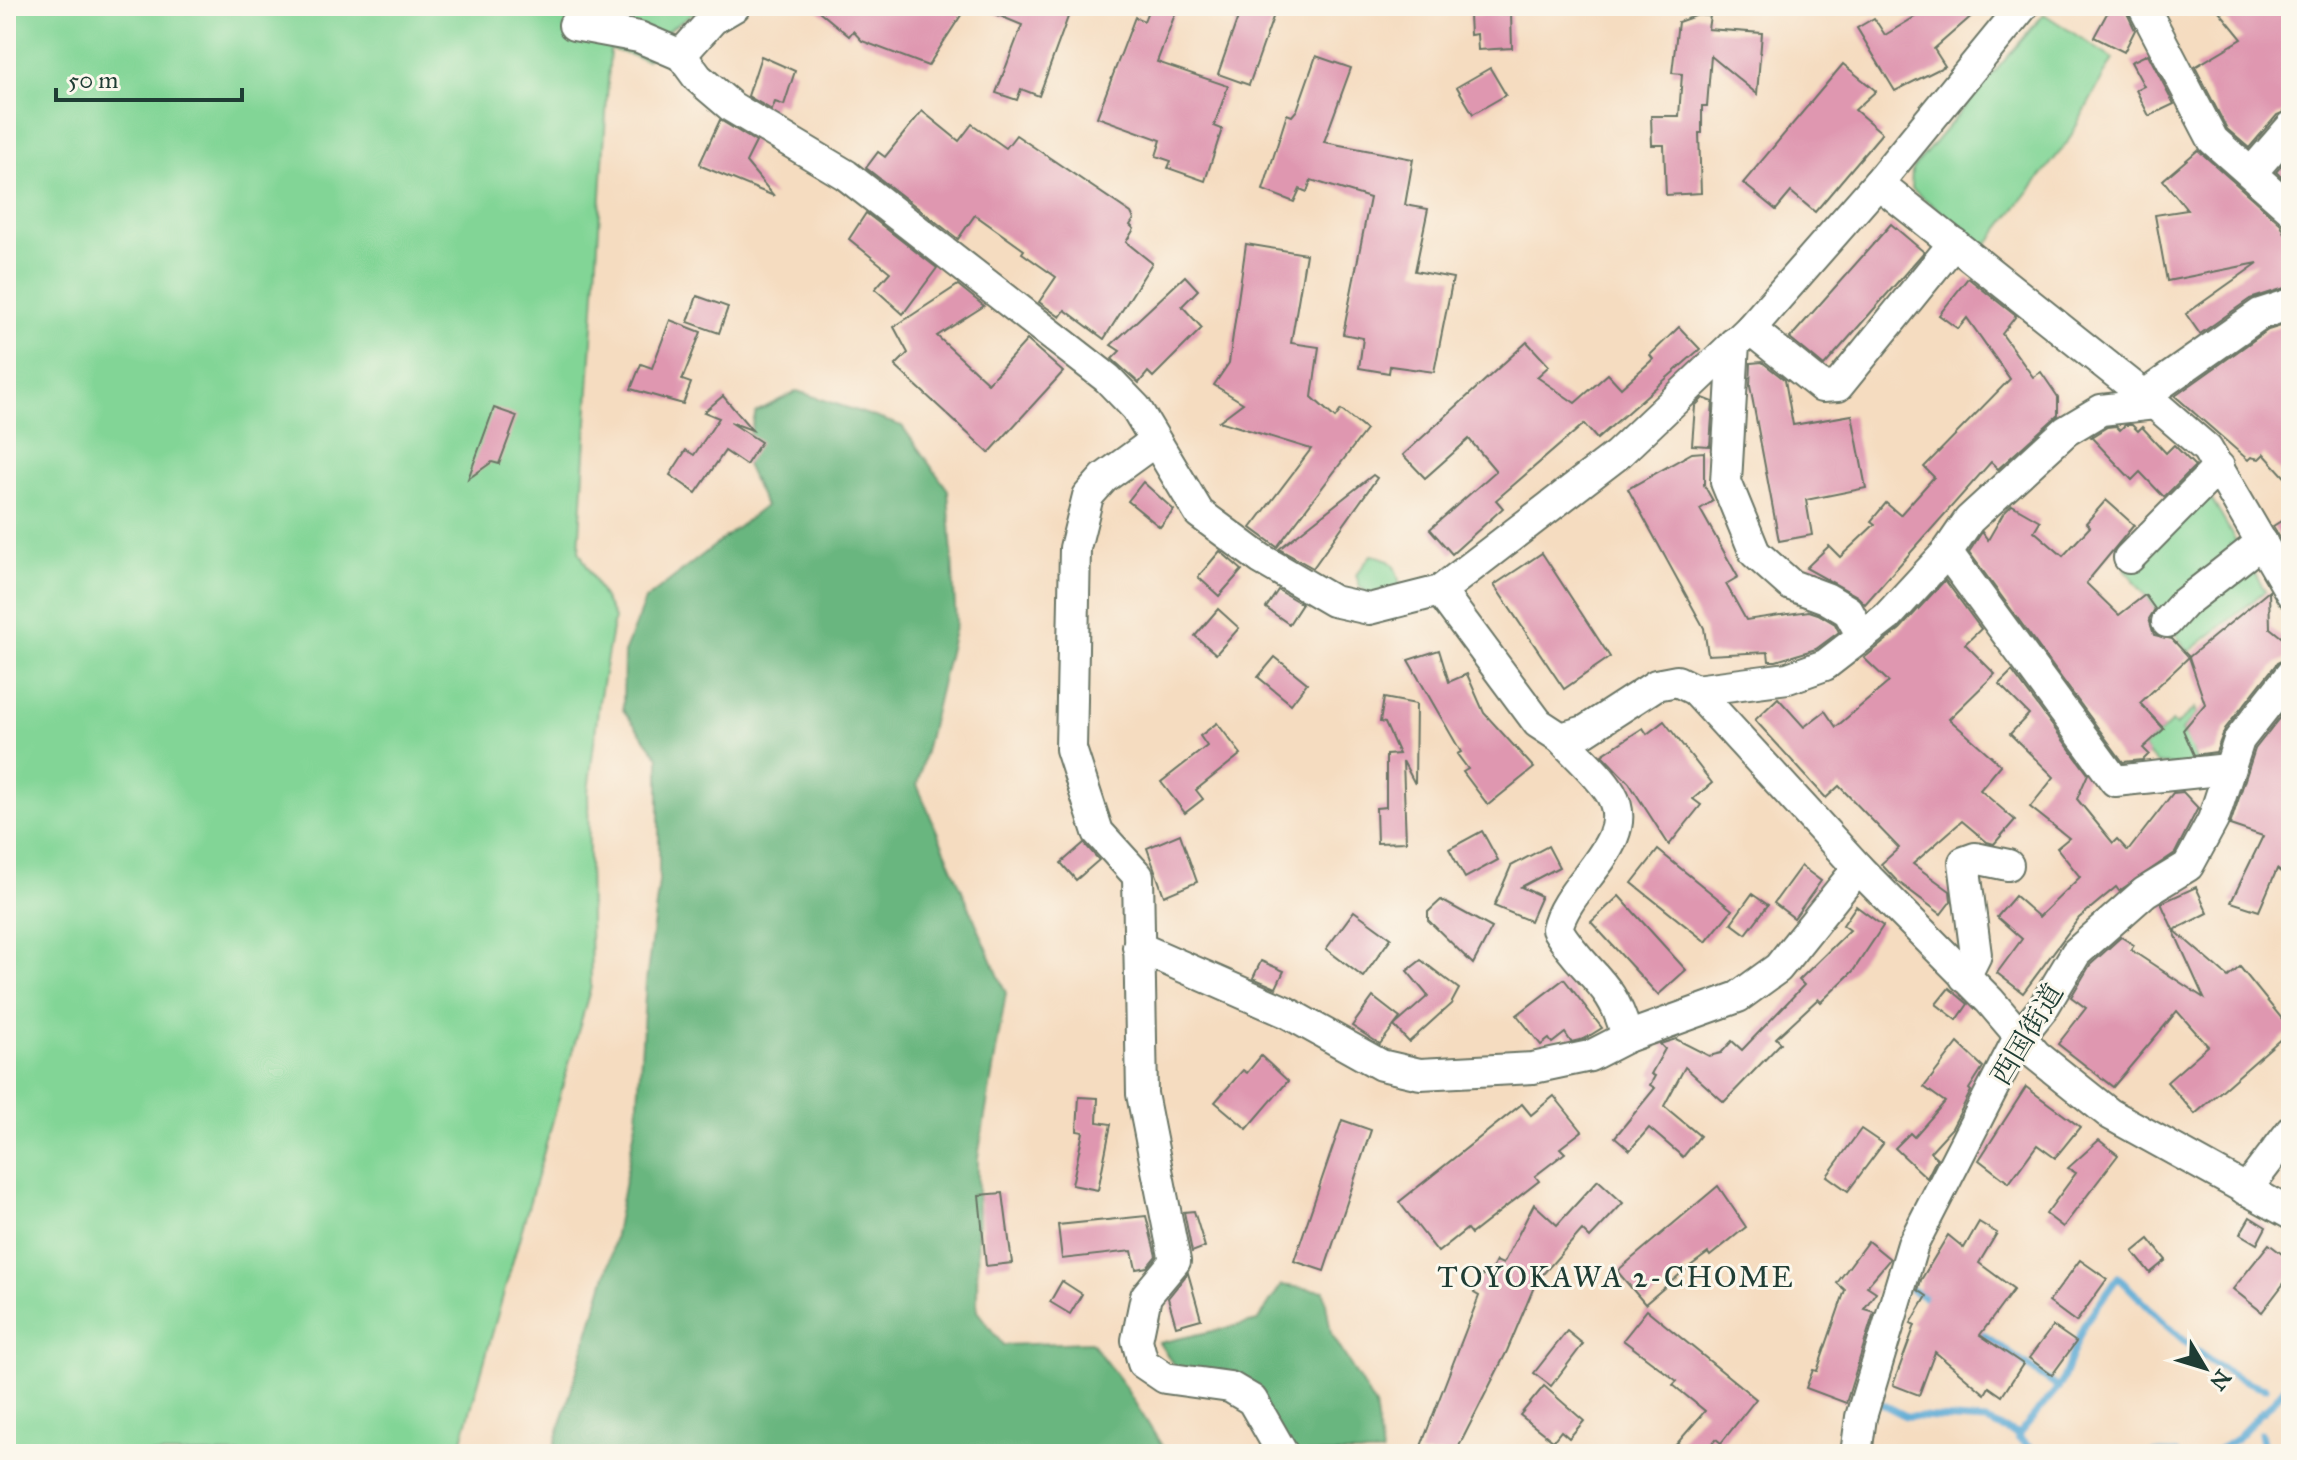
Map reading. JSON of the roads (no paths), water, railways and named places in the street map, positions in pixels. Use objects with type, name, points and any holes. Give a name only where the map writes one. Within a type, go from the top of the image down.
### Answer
[{"type":"street","points":[[681,55],[713,19],[735,6]]},
{"type":"street","points":[[574,25],[639,37],[681,55],[698,78],[732,107],[846,175],[1107,378],[1136,408],[1199,513],[1261,559],[1333,601],[1369,609],[1440,591],[1617,455],[1742,336],[1878,183],[2023,6]]},
{"type":"street","points":[[2143,6],[2213,140],[2291,209]]},
{"type":"street","points":[[2252,172],[2291,127]]},
{"type":"street","points":[[1878,183],[2150,399],[2207,449],[2291,593]]},
{"type":"street","points":[[1742,336],[1822,387],[1838,386],[1954,243]]},
{"type":"street","points":[[1695,690],[1788,678],[1825,665],[1887,617],[1947,552],[1969,520],[2066,431],[2101,410],[2150,399],[2260,314],[2291,304]]},
{"type":"street","points":[[1742,336],[1726,482],[1755,553],[1791,585],[1826,598],[1848,611],[1862,636]]},
{"type":"street","points":[[1155,441],[1104,478],[1088,496],[1075,548],[1071,749],[1098,832],[1138,876],[1142,1094],[1175,1261],[1146,1296],[1137,1340],[1143,1363],[1165,1378],[1230,1387],[1252,1400],[1283,1454]]},
{"type":"street","points":[[2129,558],[2219,467]]},
{"type":"street","points":[[2167,622],[2184,603],[2262,542]]},
{"type":"street","points":[[1947,552],[2115,781],[2228,769]]},
{"type":"street","points":[[1440,591],[1538,723],[1561,738],[1611,795],[1618,819],[1614,840],[1561,910],[1557,929],[1570,950],[1606,985],[1619,1007],[1627,1037]]},
{"type":"street","name":"西国街道","points":[[1856,1454],[1861,1417],[1913,1244],[2018,1039],[2043,1008],[2076,953],[2145,892],[2188,866],[2213,820],[2239,740],[2291,674]]},
{"type":"street","points":[[1561,738],[1585,731],[1656,685],[1677,681],[1695,690],[1858,868],[1965,977],[2018,1039],[2110,1114],[2291,1214]]},
{"type":"street","points":[[1965,977],[1976,955],[1964,862],[1975,858],[2008,865]]},
{"type":"street","points":[[1138,947],[1286,1012],[1381,1065],[1420,1074],[1533,1068],[1590,1056],[1627,1037],[1738,997],[1778,968],[1858,868]]},
{"type":"street","points":[[2246,1190],[2291,1131]]},
{"type":"waterway","points":[[2019,1434],[2061,1384],[2084,1324],[2118,1277],[2204,1357],[2223,1370],[2265,1388]]},
{"type":"waterway","points":[[1912,1290],[1933,1302]]},
{"type":"waterway","points":[[1974,1328],[2057,1387]]},
{"type":"waterway","points":[[2264,1412],[2291,1380]]},
{"type":"waterway","points":[[1882,1404],[1906,1416],[1986,1421],[2019,1435]]},
{"type":"waterway","points":[[2210,1454],[2235,1440],[2263,1411]]},
{"type":"waterway","points":[[2261,1433],[2265,1454]]},
{"type":"waterway","points":[[2018,1438],[2038,1454]]},
{"type":"waterway","points":[[2152,1454],[2176,1454]]},
{"type":"district","name":"TOYOKAWA 2-CHOME","points":[[1616,1277]]}]
